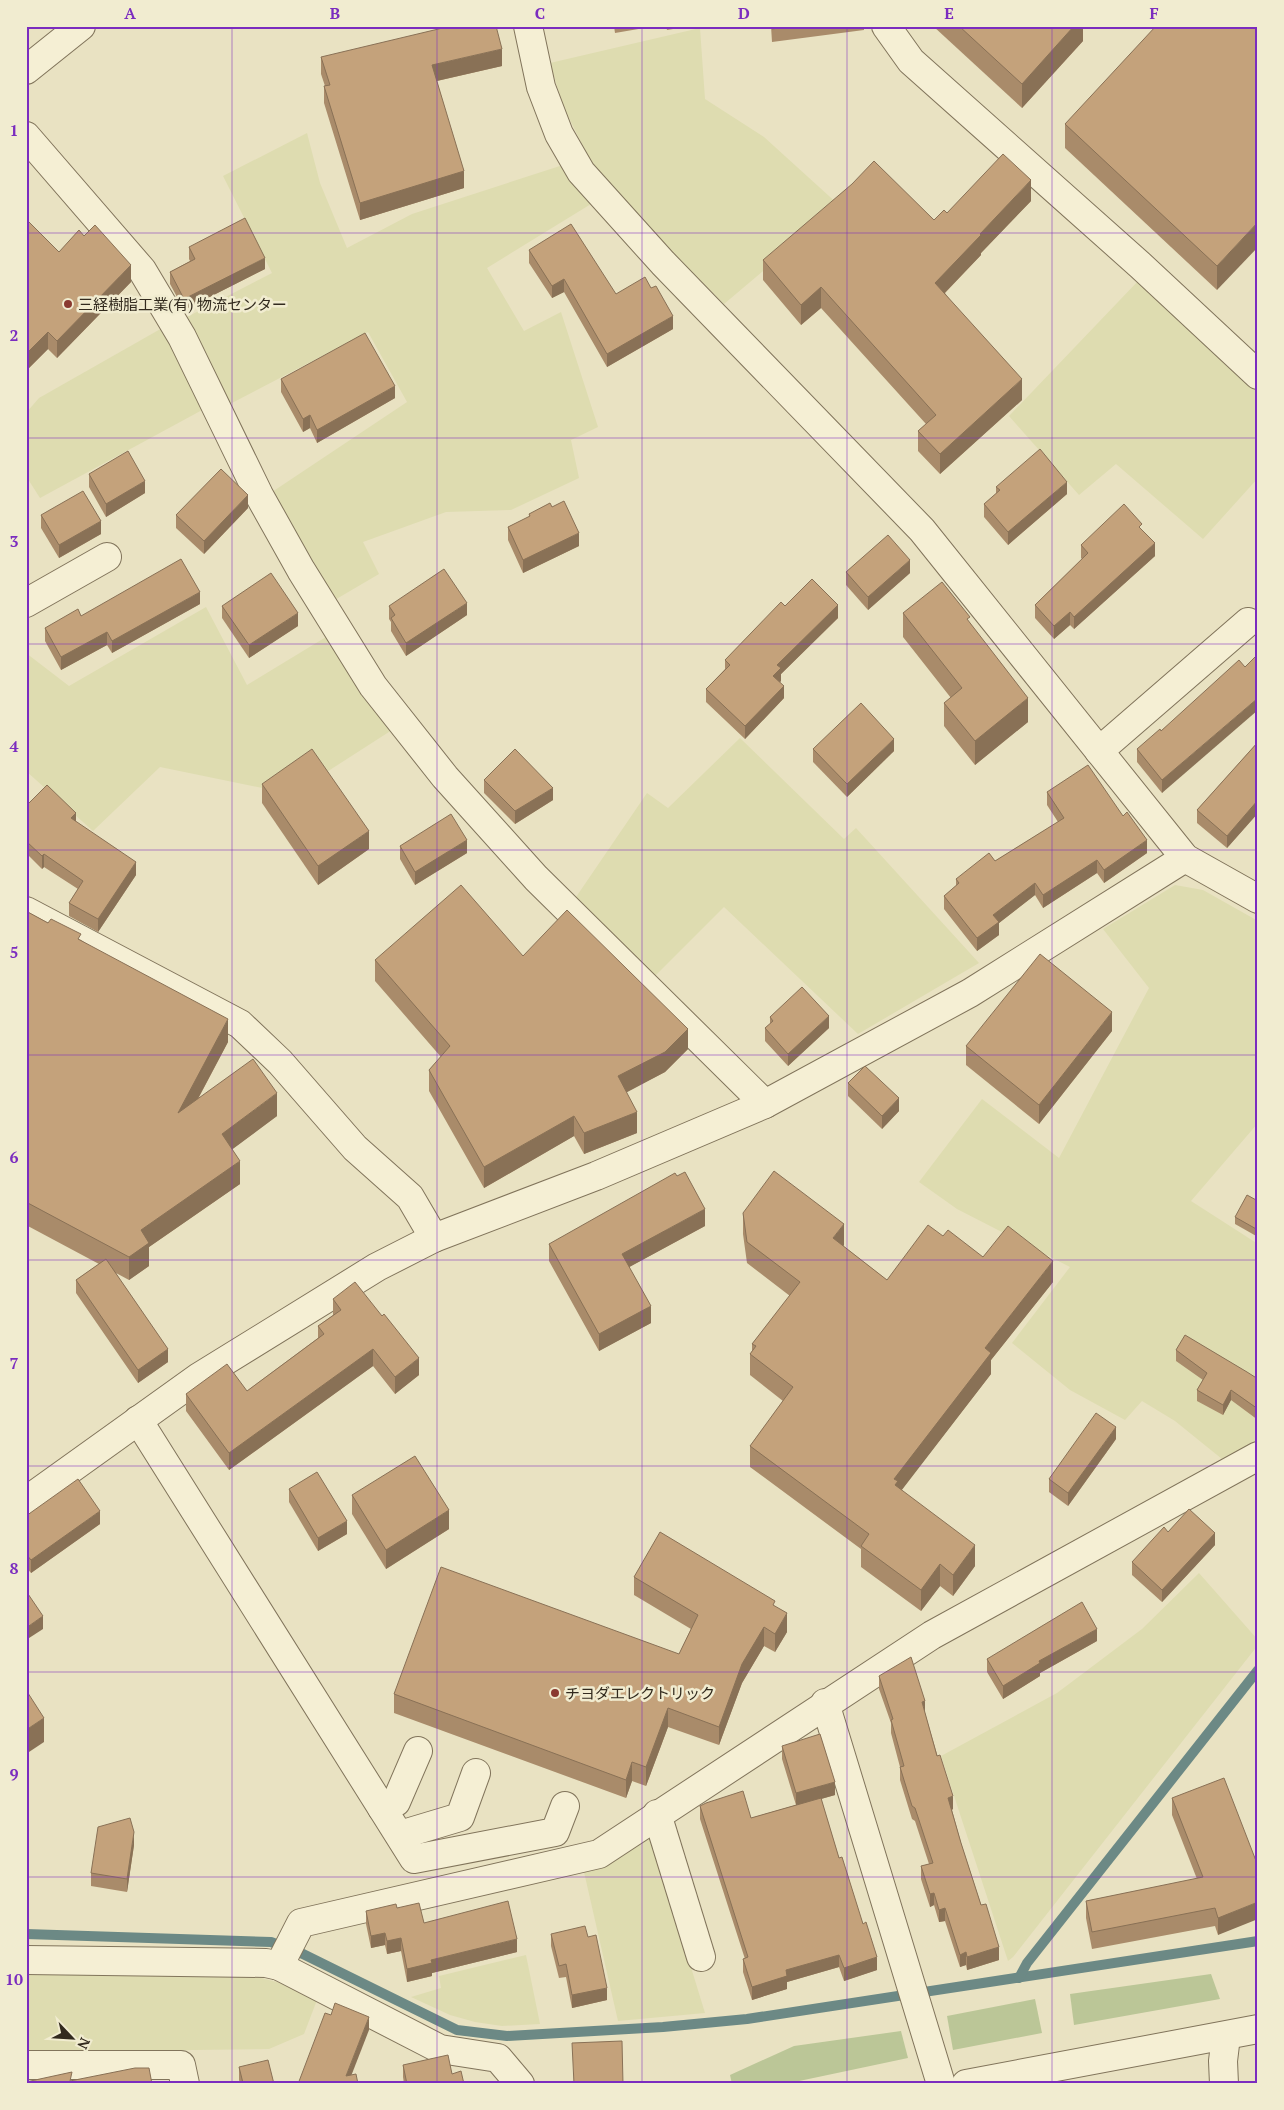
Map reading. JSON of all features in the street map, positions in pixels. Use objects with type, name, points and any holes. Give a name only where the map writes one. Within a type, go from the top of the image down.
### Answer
[{"type":"street","points":[[26,70],[81,26]]},
{"type":"street","points":[[528,26],[541,87],[558,134],[581,172],[670,270],[922,530],[1184,858],[1254,890]]},
{"type":"street","points":[[886,26],[911,61],[1140,265],[1258,375]]},
{"type":"street","points":[[26,136],[142,270],[182,337],[268,512],[372,686],[445,777],[536,878],[765,1104]]},
{"type":"street","points":[[26,604],[108,557]]},
{"type":"street","points":[[1099,751],[1248,622]]},
{"type":"street","points":[[26,1501],[199,1377],[377,1267],[434,1238],[596,1176],[765,1104],[970,993],[1184,858]]},
{"type":"street","points":[[26,911],[240,1024],[280,1062],[355,1148],[410,1197],[434,1238]]},
{"type":"street","points":[[138,1420],[414,1859],[555,1832],[565,1806]]},
{"type":"street","points":[[26,1960],[266,1963],[285,1953],[302,1923],[600,1854],[657,1814],[932,1635],[1258,1456]]},
{"type":"street","points":[[826,1704],[941,2084]]},
{"type":"street","points":[[382,1808],[396,1802],[418,1751]]},
{"type":"street","points":[[400,1835],[460,1817],[476,1773]]},
{"type":"street","points":[[657,1814],[701,1958]]},
{"type":"street","points":[[285,1953],[440,2048],[498,2058],[520,2084]]},
{"type":"street","points":[[966,2084],[1258,2029]]},
{"type":"street","points":[[1224,2084],[1223,2061],[1226,2036]]},
{"type":"street","points":[[26,2065],[181,2065],[186,2084]]},
{"type":"shaded area","points":[[700,28],[705,99],[764,137],[840,206],[724,304],[660,240],[592,164],[563,106],[550,63]]},
{"type":"shaded area","points":[[307,133],[320,183],[347,248],[412,214],[563,165],[591,204],[487,268],[524,331],[561,312],[598,427],[571,440],[579,478],[511,510],[446,512],[363,542],[379,574],[333,601],[272,492],[407,402],[368,332],[228,405],[185,318],[272,273],[223,176]]},
{"type":"shaded area","points":[[1139,280],[1258,391],[1258,478],[1203,539],[1116,464],[1079,495],[1009,416]]},
{"type":"shaded area","points":[[164,327],[204,409],[40,498],[26,476],[26,413],[39,398]]},
{"type":"shaded area","points":[[206,607],[247,685],[326,637],[392,730],[322,775],[272,790],[160,767],[93,831],[26,771],[26,653],[69,686]]},
{"type":"shaded area","points":[[740,738],[844,839],[856,828],[979,963],[858,1034],[724,907],[654,977],[574,900],[647,793],[668,808]]},
{"type":"shaded area","points":[[1175,885],[1203,890],[1258,921],[1258,1123],[1191,1201],[1258,1244],[1258,1441],[1222,1459],[1175,1421],[1142,1401],[1125,1420],[1070,1390],[1012,1343],[1070,1267],[957,1209],[919,1182],[982,1099],[1059,1158],[1149,988],[1103,929]]},
{"type":"shaded area","points":[[1199,1573],[1258,1640],[1258,1645],[1008,1961],[941,1756],[1057,1693],[1142,1629]]},
{"type":"shaded area","points":[[645,1835],[651,1837],[705,2013],[618,2021],[584,1872],[596,1868]]},
{"type":"shaded area","points":[[526,1955],[540,2024],[502,2026],[475,2022],[450,2015],[411,1997],[441,1988],[439,1976]]},
{"type":"shaded area","points":[[26,1973],[253,1976],[277,1982],[317,2000],[304,2034],[269,2049],[26,2052]]},
{"type":"green space","points":[[1211,1974],[1220,1999],[1074,2025],[1070,1994]]},
{"type":"green space","points":[[1035,1999],[1042,2033],[953,2050],[947,2016]]},
{"type":"green space","points":[[901,2031],[908,2058],[785,2084],[732,2084],[730,2075],[794,2046]]},
{"type":"building","points":[[451,26],[496,26],[502,49],[432,65],[464,171],[360,203],[324,86],[330,85],[321,57]]},
{"type":"building","points":[[772,26],[792,26],[772,29]]},
{"type":"building","points":[[959,26],[1074,26],[1022,84]]},
{"type":"building","points":[[1156,26],[1258,26],[1258,222],[1217,266],[1065,124]]},
{"type":"building","points":[[1003,154],[1031,180],[935,283],[1022,379],[940,454],[918,431],[936,415],[821,287],[801,305],[763,260],[852,184],[874,161],[934,220],[944,210],[947,213]]},
{"type":"building","points":[[245,218],[265,258],[184,299],[170,272],[195,259],[189,247]]},
{"type":"building","name":"三経樹脂工業(有) 物流センター","points":[[26,219],[59,252],[79,230],[84,236],[95,225],[131,265],[57,341],[48,332],[26,354]]},
{"type":"building","points":[[571,224],[616,294],[645,277],[651,288],[656,286],[673,316],[607,354],[564,279],[552,286],[529,250]]},
{"type":"building","points":[[365,333],[395,386],[317,430],[310,415],[303,419],[281,379]]},
{"type":"building","points":[[1040,449],[1067,482],[1008,532],[984,504],[1000,490],[996,487]]},
{"type":"building","points":[[128,451],[145,481],[106,504],[89,474]]},
{"type":"building","points":[[221,469],[248,495],[204,541],[176,515]]},
{"type":"building","points":[[83,491],[101,521],[59,545],[41,515]]},
{"type":"building","points":[[564,501],[579,533],[523,560],[508,527],[550,503],[552,507]]},
{"type":"building","points":[[1124,504],[1142,524],[1139,527],[1155,543],[1074,617],[1070,612],[1054,626],[1035,605],[1088,553],[1081,545]]},
{"type":"building","points":[[888,535],[910,560],[868,597],[846,572]]},
{"type":"building","points":[[181,559],[200,592],[112,641],[107,632],[61,657],[45,628],[78,609],[81,616]]},
{"type":"building","points":[[444,569],[467,603],[406,643],[391,618],[395,615],[389,606]]},
{"type":"building","points":[[271,573],[298,613],[249,645],[222,606]]},
{"type":"building","points":[[812,579],[838,605],[777,665],[781,668],[773,676],[784,686],[745,726],[706,689],[730,665],[725,660],[781,602],[785,606]]},
{"type":"building","points":[[942,582],[970,617],[967,619],[1028,698],[975,741],[944,703],[962,688],[903,613]]},
{"type":"building","points":[[1258,654],[1258,698],[1162,780],[1137,749],[1160,729],[1161,731],[1239,660],[1245,667]]},
{"type":"building","points":[[861,703],[894,739],[847,784],[813,749]]},
{"type":"building","points":[[1258,742],[1258,800],[1227,836],[1197,810]]},
{"type":"building","points":[[312,749],[369,831],[318,866],[262,784]]},
{"type":"building","points":[[515,749],[553,788],[515,811],[484,780]]},
{"type":"building","points":[[1088,765],[1123,816],[1127,812],[1147,840],[1104,870],[1097,860],[1043,895],[1035,883],[993,915],[999,922],[977,938],[944,896],[959,883],[956,879],[989,853],[995,861],[1064,818],[1047,792]]},
{"type":"building","points":[[47,785],[76,813],[71,818],[136,862],[98,919],[69,903],[83,881],[44,854],[42,856],[26,841],[26,806]]},
{"type":"building","points":[[451,814],[467,840],[415,872],[400,846]]},
{"type":"building","points":[[461,885],[523,956],[567,910],[688,1029],[665,1052],[618,1076],[637,1112],[584,1133],[574,1116],[484,1167],[429,1070],[450,1046],[375,960]]},
{"type":"building","points":[[26,911],[48,923],[51,919],[81,934],[78,939],[228,1019],[178,1113],[253,1059],[277,1093],[222,1134],[240,1161],[141,1230],[149,1243],[129,1257],[26,1202]]},
{"type":"building","points":[[1040,954],[1112,1012],[1039,1105],[966,1046]]},
{"type":"building","points":[[802,987],[829,1016],[788,1054],[765,1028],[773,1021],[770,1017]]},
{"type":"building","points":[[865,1066],[899,1098],[882,1116],[848,1083]]},
{"type":"building","points":[[774,1171],[844,1224],[833,1238],[887,1280],[928,1225],[943,1236],[948,1230],[983,1257],[1008,1226],[1053,1261],[985,1348],[991,1353],[894,1479],[898,1481],[895,1485],[975,1545],[953,1575],[940,1564],[921,1590],[861,1546],[869,1534],[750,1446],[793,1387],[750,1354],[756,1346],[752,1344],[800,1282],[747,1242],[743,1213]]},
{"type":"building","points":[[685,1172],[705,1209],[622,1254],[651,1306],[599,1334],[549,1244],[675,1173],[677,1176]]},
{"type":"building","points":[[1247,1195],[1258,1201],[1258,1230],[1235,1217]]},
{"type":"building","points":[[106,1259],[168,1349],[138,1370],[76,1280]]},
{"type":"building","points":[[355,1282],[382,1316],[384,1314],[419,1358],[395,1377],[373,1349],[229,1453],[186,1394],[227,1364],[247,1391],[324,1334],[318,1326],[341,1310],[333,1299]]},
{"type":"building","points":[[1185,1335],[1258,1379],[1258,1409],[1231,1390],[1223,1405],[1197,1390],[1207,1373],[1176,1350]]},
{"type":"building","points":[[1096,1413],[1116,1427],[1068,1493],[1049,1479]]},
{"type":"building","points":[[415,1456],[449,1510],[386,1550],[352,1495]]},
{"type":"building","points":[[317,1472],[347,1521],[318,1538],[289,1489]]},
{"type":"building","points":[[78,1479],[100,1511],[31,1560],[26,1554],[26,1516]]},
{"type":"building","points":[[1189,1509],[1215,1533],[1162,1590],[1132,1562],[1164,1527],[1168,1532]]},
{"type":"building","name":"チヨダエレクトリック","points":[[660,1532],[775,1601],[773,1605],[787,1613],[775,1634],[764,1627],[742,1664],[719,1727],[668,1708],[646,1767],[632,1762],[626,1780],[394,1694],[441,1567],[679,1654],[698,1615],[634,1577]]},
{"type":"building","points":[[26,1591],[43,1616],[26,1628]]},
{"type":"building","points":[[1082,1602],[1097,1629],[1039,1661],[1040,1663],[1003,1686],[987,1659]]},
{"type":"building","points":[[911,1657],[925,1701],[922,1702],[937,1756],[940,1755],[953,1796],[948,1798],[961,1843],[981,1905],[986,1904],[999,1947],[967,1957],[966,1952],[960,1955],[945,1908],[939,1910],[934,1893],[930,1894],[921,1866],[933,1863],[900,1767],[904,1766],[891,1720],[893,1719],[879,1676]]},
{"type":"building","points":[[26,1690],[44,1718],[26,1730]]},
{"type":"building","points":[[820,1734],[835,1782],[796,1793],[782,1746]]},
{"type":"building","points":[[1224,1778],[1258,1866],[1258,1902],[1218,1918],[1215,1908],[1092,1932],[1086,1901],[1203,1877],[1172,1798]]},
{"type":"building","points":[[743,1791],[751,1818],[821,1798],[839,1858],[842,1857],[863,1924],[866,1922],[877,1957],[844,1968],[839,1955],[786,1970],[787,1976],[752,1987],[743,1959],[748,1957],[700,1806]]},
{"type":"building","points":[[130,1818],[134,1832],[127,1879],[91,1873],[98,1827]]},
{"type":"building","points":[[508,1901],[517,1939],[431,1960],[432,1963],[407,1969],[401,1938],[387,1941],[385,1933],[371,1936],[366,1911],[396,1904],[397,1908],[419,1903],[424,1923]]},
{"type":"building","points":[[585,1926],[588,1937],[596,1935],[607,1988],[572,1995],[566,1964],[559,1966],[551,1934]]},
{"type":"building","points":[[335,2003],[369,2017],[346,2076],[356,2074],[358,2084],[298,2084],[325,2013],[331,2015]]},
{"type":"building","points":[[622,2041],[623,2084],[574,2084],[572,2043]]},
{"type":"building","points":[[448,2055],[452,2074],[461,2071],[464,2084],[407,2084],[403,2065]]},
{"type":"building","points":[[268,2060],[274,2084],[238,2084],[243,2083],[239,2067]]},
{"type":"building","points":[[135,2068],[149,2068],[152,2084],[26,2084],[26,2082],[72,2072],[70,2081]]},
{"type":"waterway","points":[[1019,1978],[1027,1963],[1258,1670]]},
{"type":"waterway","points":[[26,1934],[271,1942],[303,1954],[457,2030],[507,2036],[663,2027],[747,2019],[1258,1941]]},
{"type":"place","name":"三経樹脂工業(有) 物流センター","points":[[68,304]]},
{"type":"place","name":"チヨダエレクトリック","points":[[555,1693]]}]
